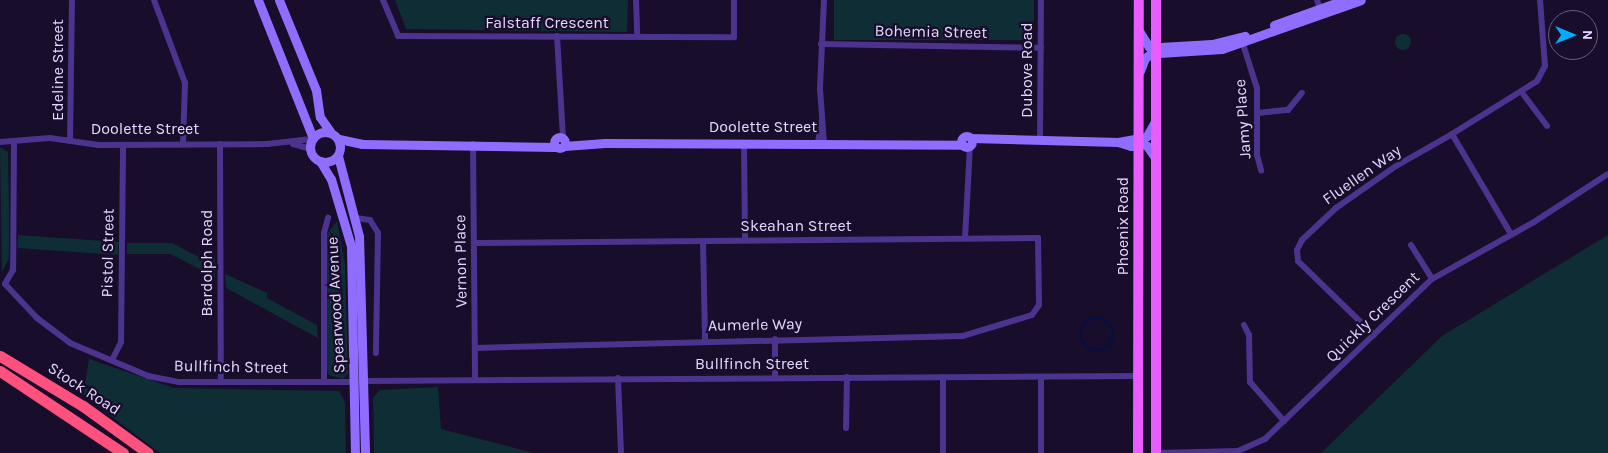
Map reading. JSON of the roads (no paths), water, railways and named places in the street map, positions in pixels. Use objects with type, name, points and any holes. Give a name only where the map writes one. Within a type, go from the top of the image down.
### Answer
[{"type":"highway","name":"Stock Road","points":[[0,356],[83,406],[148,453]]},
{"type":"highway","name":"Stock Road","points":[[0,371],[123,453]]},
{"type":"main road","name":"Phoenix Road","points":[[1138,453],[1139,0]]},
{"type":"main road","name":"Phoenix Road","points":[[1156,0],[1156,453]]},
{"type":"street","name":"Edeline Street","points":[[70,141],[72,0]]},
{"type":"street","points":[[154,0],[184,83],[183,144]]},
{"type":"street","points":[[258,0],[312,139],[310,149]]},
{"type":"street","points":[[279,0],[316,90],[320,117],[339,140]]},
{"type":"street","name":"Falstaff Crescent","points":[[383,0],[398,36],[637,37],[734,37],[734,0]]},
{"type":"street","points":[[636,0],[637,37]]},
{"type":"street","points":[[821,142],[821,44],[824,0]]},
{"type":"street","name":"Dubove Road","points":[[1040,141],[1041,0]]},
{"type":"street","points":[[1138,74],[1145,58],[1164,46],[1212,44],[1242,40],[1320,7],[1344,0]]},
{"type":"street","points":[[1320,7],[1361,0]]},
{"type":"street","name":"Fluellen Way","points":[[1374,335],[1298,261],[1297,250],[1336,208],[1396,166],[1523,94],[1537,81],[1545,66],[1540,0]]},
{"type":"street","points":[[1139,31],[1156,51]]},
{"type":"street","points":[[557,36],[560,141]]},
{"type":"street","name":"Jamy Place","points":[[1242,40],[1257,88],[1257,155],[1261,170]]},
{"type":"street","name":"Bohemia Street","points":[[821,44],[1041,48]]},
{"type":"street","points":[[1257,113],[1288,110],[1302,93]]},
{"type":"street","points":[[1523,94],[1547,126]]},
{"type":"street","points":[[1156,120],[1138,142],[1147,146],[1156,159]]},
{"type":"street","points":[[312,139],[321,132],[331,132]]},
{"type":"street","points":[[1452,134],[1511,234]]},
{"type":"street","name":"Doolette Street","points":[[0,142],[70,141],[123,145],[292,144],[312,139]]},
{"type":"street","name":"Doolette Street","points":[[339,140],[362,144],[544,144],[560,141],[575,143],[967,143],[1040,141],[1118,142],[1131,146],[1138,142]]},
{"type":"street","name":"Spearwood Avenue","points":[[339,140],[339,153],[356,218],[362,279],[365,453]]},
{"type":"street","points":[[2,282],[13,270],[14,142]]},
{"type":"street","points":[[744,143],[745,240]]},
{"type":"street","points":[[965,238],[967,143]]},
{"type":"street","name":"Bardolph Road","points":[[220,144],[221,382]]},
{"type":"street","name":"Doolette Street","points":[[292,144],[310,149]]},
{"type":"street","name":"Doolette Street","points":[[339,153],[362,144]]},
{"type":"street","name":"Vernon Place","points":[[473,144],[475,379]]},
{"type":"street","name":"Pistol Street","points":[[112,360],[121,342],[123,145]]},
{"type":"street","name":"Spearwood Avenue","points":[[310,149],[331,179],[335,203],[349,232],[355,453]]},
{"type":"street","points":[[320,162],[330,162],[339,153]]},
{"type":"street","name":"Quickly Crescent","points":[[1156,453],[1238,451],[1265,439],[1432,279],[1511,234],[1608,174]]},
{"type":"street","name":"Spearwood Avenue","points":[[324,381],[324,233],[328,218]]},
{"type":"street","name":"Spearwood Avenue","points":[[356,218],[370,220],[378,233],[376,353]]},
{"type":"street","name":"Skeahan Street","points":[[475,242],[1038,238],[1039,305],[1032,316]]},
{"type":"street","points":[[703,241],[705,340]]},
{"type":"street","points":[[1411,245],[1432,279]]},
{"type":"street","name":"Bullfinch Street","points":[[2,282],[36,318],[70,343],[148,376],[179,382],[354,382]]},
{"type":"street","name":"Aumerle Way","points":[[475,348],[705,340],[964,336],[1032,316]]},
{"type":"street","points":[[1244,325],[1249,335],[1250,382],[1284,421]]},
{"type":"street","points":[[775,339],[775,377]]},
{"type":"street","points":[[943,376],[943,453]]},
{"type":"street","name":"Bullfinch Street","points":[[365,381],[1138,376]]},
{"type":"street","points":[[846,428],[847,377]]},
{"type":"street","points":[[1040,377],[1041,453]]},
{"type":"street","points":[[618,378],[621,453]]},
{"type":"waterway","points":[[1097,318],[1108,323],[1113,334],[1108,345],[1097,350],[1086,345],[1081,334],[1086,323],[1097,318]]}]
